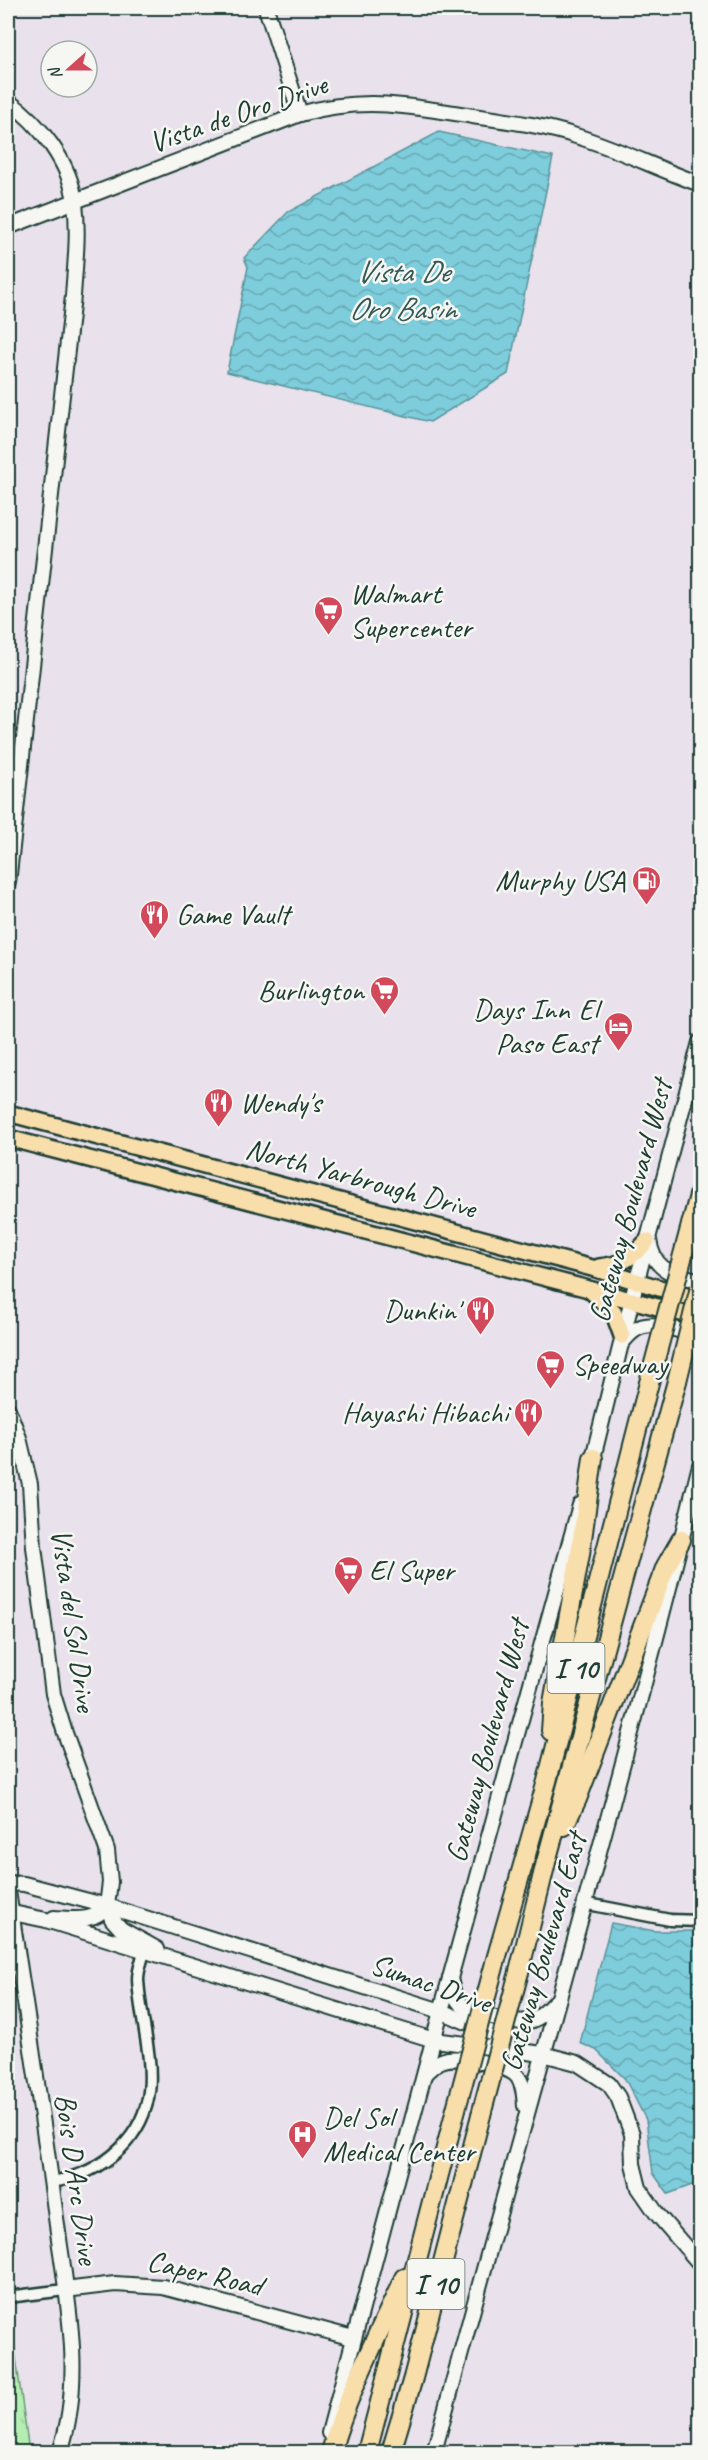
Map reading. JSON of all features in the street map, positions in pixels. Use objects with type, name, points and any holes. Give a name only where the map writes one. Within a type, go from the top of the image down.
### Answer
[{"type":"highway","name":"I 10","points":[[367,2452],[495,1963],[547,1781],[700,1192]]},
{"type":"highway","name":"I 10","points":[[391,2452],[413,2378],[546,1862],[700,1287]]},
{"type":"highway","points":[[547,1781],[553,1703],[580,1554],[593,1458]]},
{"type":"highway","points":[[546,1862],[578,1799],[666,1566],[681,1540]]},
{"type":"highway","points":[[331,2452],[353,2386],[426,2230]]},
{"type":"highway","points":[[400,2452],[413,2378]]},
{"type":"main road","points":[[266,8],[300,114]]},
{"type":"main road","points":[[8,101],[31,120],[51,146],[65,171],[75,201],[77,236],[73,296],[8,884]]},
{"type":"main road","name":"Vista de Oro Drive","points":[[8,227],[300,114],[345,104],[367,102],[520,123],[578,136],[656,169],[700,184]]},
{"type":"main road","name":"Gateway Boulevard West","points":[[324,2452],[441,2011],[593,1458],[621,1341],[700,1042]]},
{"type":"main road","name":"North Yarbrough Drive","points":[[8,1113],[637,1280],[700,1300]]},
{"type":"main road","name":"North Yarbrough Drive","points":[[8,1138],[700,1318]]},
{"type":"main road","points":[[325,1220],[330,1198]]},
{"type":"main road","points":[[592,1268],[623,1263],[634,1256],[648,1238]]},
{"type":"main road","points":[[648,1238],[651,1252],[658,1264],[666,1271],[700,1281]]},
{"type":"main road","points":[[586,1287],[613,1311],[621,1341],[644,1325],[700,1336]]},
{"type":"main road","name":"Vista del Sol Drive","points":[[8,1409],[19,1438],[30,1484],[34,1547],[54,1694],[64,1732],[107,1850],[110,1882],[107,1906]]},
{"type":"main road","name":"Gateway Boulevard East","points":[[434,2452],[583,1903],[617,1789],[700,1465]]},
{"type":"main road","name":"Sumac Drive","points":[[8,1883],[24,1884],[107,1906],[441,2011],[543,2055]]},
{"type":"main road","name":"Bois D Arc Drive","points":[[8,1891],[9,1913],[51,2182],[72,2337],[74,2377],[70,2420],[60,2452]]},
{"type":"main road","points":[[31,1917],[91,1919],[100,1915],[107,1906]]},
{"type":"main road","points":[[107,1906],[112,1919],[121,1929],[199,1969]]},
{"type":"main road","name":"Sumac Drive","points":[[9,1913],[31,1917],[434,2040],[543,2055]]},
{"type":"main road","points":[[450,1978],[454,1993],[461,2004],[475,2013],[532,2021],[556,2002]]},
{"type":"main road","points":[[543,2055],[578,2063],[609,2084],[618,2097],[632,2134],[633,2164],[639,2188],[657,2214],[698,2257]]},
{"type":"main road","points":[[425,2073],[436,2063],[459,2058],[507,2069],[517,2076],[523,2088],[525,2114]]},
{"type":"main road","name":"Caper Road","points":[[65,2290],[115,2284],[163,2287],[353,2338]]},
{"type":"street","points":[[583,1903],[670,1920],[700,1921]]},
{"type":"street","points":[[51,2182],[84,2174],[112,2157],[126,2143],[143,2115],[150,2091],[151,2068],[138,1976],[144,1952]]},
{"type":"street","name":"Caper Road","points":[[8,2297],[65,2290]]},
{"type":"green space","points":[[8,2314],[10,2314],[29,2452],[10,2452]]},
{"type":"water","name":"Vista De Oro Basin","points":[[439,132],[553,157],[508,374],[430,422],[227,372],[248,267],[244,258],[288,212]]},
{"type":"water","points":[[611,1923],[655,1931],[700,1931],[700,2182],[668,2194],[653,2173],[646,2120],[625,2079],[596,2050],[580,2043]]},
{"type":"place","name":"Walmart Supercenter","points":[[329,636]]},
{"type":"place","name":"Murphy USA","points":[[646,906]]},
{"type":"place","name":"Game Vault","points":[[155,940]]},
{"type":"place","name":"Burlington","points":[[385,1016]]},
{"type":"place","name":"Days Inn El Paso East","points":[[619,1052]]},
{"type":"place","name":"Wendy's","points":[[219,1128]]},
{"type":"place","name":"Dunkin'","points":[[480,1336]]},
{"type":"place","name":"Speedway","points":[[551,1390]]},
{"type":"place","name":"Hayashi Hibachi","points":[[529,1438]]},
{"type":"place","name":"El Super","points":[[348,1596]]},
{"type":"place","name":"Del Sol Medical Center","points":[[302,2160]]}]
